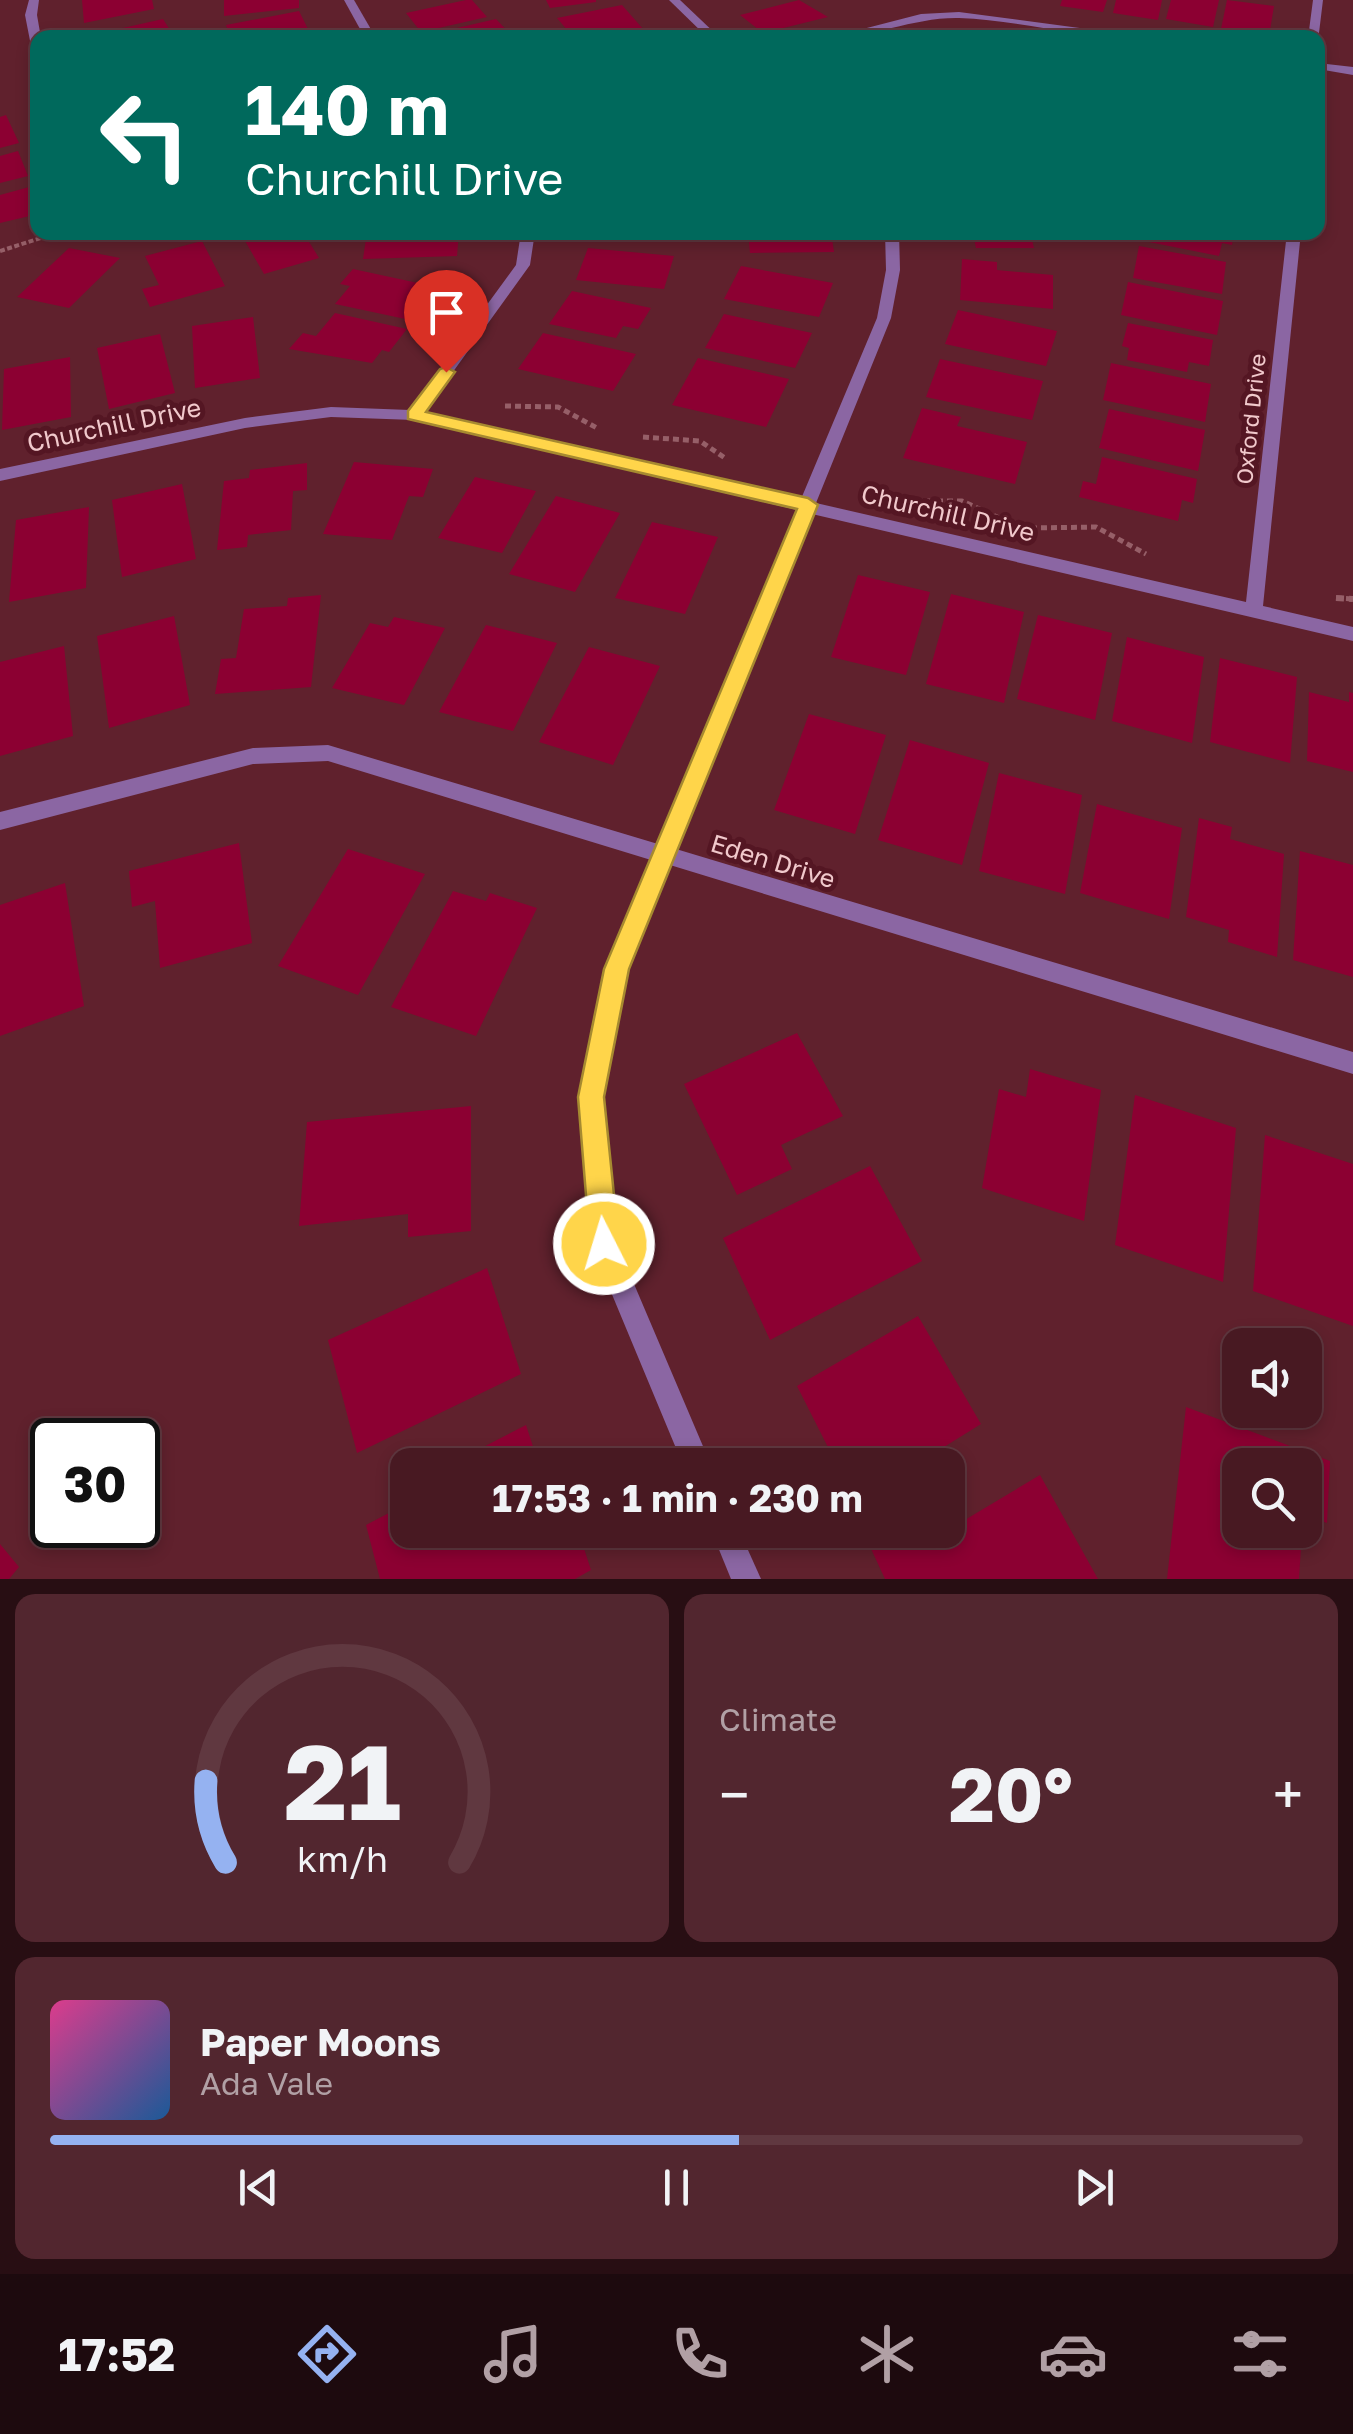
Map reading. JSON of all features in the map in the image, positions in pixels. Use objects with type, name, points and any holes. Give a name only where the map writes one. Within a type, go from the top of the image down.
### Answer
[{"type":"street","points":[[33,30],[30,15],[34,0]]},
{"type":"street","points":[[349,0],[366,30]]},
{"type":"street","points":[[674,0],[706,30]]},
{"type":"street","points":[[1315,30],[1318,0]]},
{"type":"street","points":[[869,30],[921,18],[959,16],[1069,30]]},
{"type":"street","points":[[1325,67],[1353,72]]},
{"type":"street","points":[[414,415],[522,266],[527,240]]},
{"type":"street","points":[[691,1448],[604,1244],[591,1097],[617,969],[884,318],[893,270],[892,240]]},
{"type":"street","name":"Oxford Drive","points":[[1254,611],[1293,240]]},
{"type":"street","name":"Churchill Drive","points":[[0,475],[245,423],[330,412],[414,415],[1353,634]]},
{"type":"street","name":"Eden Drive","points":[[0,821],[252,756],[328,752],[1353,1063]]},
{"type":"street","points":[[733,1548],[746,1579]]},
{"type":"path","points":[[0,251],[35,240]]},
{"type":"building","points":[[82,0],[152,0],[154,9],[84,23]]},
{"type":"building","points":[[224,0],[299,0],[299,8],[224,16]]},
{"type":"building","points":[[472,0],[487,17],[419,30],[406,13]]},
{"type":"building","points":[[546,0],[596,0],[596,2],[550,8]]},
{"type":"building","points":[[799,0],[828,17],[759,30],[740,15]]},
{"type":"building","points":[[1062,0],[1107,0],[1103,12],[1060,6]]},
{"type":"building","points":[[1116,0],[1162,0],[1158,20],[1113,13]]},
{"type":"building","points":[[1171,0],[1219,0],[1213,27],[1166,19]]},
{"type":"building","points":[[1227,0],[1274,6],[1270,30],[1221,29]]},
{"type":"building","points":[[622,5],[643,29],[567,30],[557,18]]},
{"type":"building","points":[[299,11],[308,30],[228,30],[226,25]]},
{"type":"building","points":[[163,19],[170,30],[114,30]]},
{"type":"building","points":[[496,19],[506,30],[448,30]]},
{"type":"building","points":[[6,115],[19,143],[0,148],[0,117]]},
{"type":"building","points":[[18,151],[28,176],[0,183],[0,156]]},
{"type":"building","points":[[30,187],[30,216],[0,223],[0,195]]},
{"type":"building","points":[[245,240],[308,240],[319,258],[264,274]]},
{"type":"building","points":[[366,240],[458,240],[457,256],[363,259]]},
{"type":"building","points":[[749,240],[832,240],[834,252],[750,253]]},
{"type":"building","points":[[974,240],[1032,240],[1034,248],[976,248]]},
{"type":"building","points":[[1139,240],[1233,240],[1232,245],[1222,243],[1219,256]]},
{"type":"building","points":[[202,241],[225,286],[150,307],[142,289],[159,285],[145,256]]},
{"type":"building","points":[[1139,246],[1226,262],[1222,294],[1133,278]]},
{"type":"building","points":[[69,248],[120,258],[69,308],[17,297]]},
{"type":"building","points":[[588,248],[674,256],[664,289],[576,280]]},
{"type":"building","points":[[962,259],[997,262],[997,270],[1053,275],[1053,309],[960,300]]},
{"type":"building","points":[[741,266],[833,283],[819,317],[724,299]]},
{"type":"building","points":[[353,269],[441,288],[410,320],[335,304],[350,286],[340,284]]},
{"type":"building","points":[[1128,282],[1223,301],[1217,335],[1121,315]]},
{"type":"building","points":[[572,291],[651,308],[638,329],[623,326],[616,338],[549,324]]},
{"type":"building","points":[[958,310],[1057,331],[1046,366],[945,344]]},
{"type":"building","points":[[335,313],[407,329],[389,352],[382,350],[372,363],[289,349],[303,333],[316,336]]},
{"type":"building","points":[[724,314],[812,333],[795,368],[705,348]]},
{"type":"building","points":[[253,317],[260,378],[195,388],[192,326]]},
{"type":"building","points":[[1128,323],[1213,340],[1209,366],[1189,362],[1187,372],[1127,360],[1129,348],[1122,346]]},
{"type":"building","points":[[543,333],[636,354],[613,391],[518,369]]},
{"type":"building","points":[[160,334],[175,393],[109,409],[97,348]]},
{"type":"building","points":[[70,357],[71,417],[2,430],[4,369]]},
{"type":"building","points":[[698,358],[789,379],[766,427],[672,405]]},
{"type":"building","points":[[940,359],[1043,381],[1032,420],[926,397]]},
{"type":"building","points":[[1111,363],[1211,384],[1205,422],[1103,400]]},
{"type":"building","points":[[922,408],[961,417],[957,426],[1027,442],[1015,484],[903,458]]},
{"type":"building","points":[[1109,409],[1205,430],[1198,471],[1099,448]]},
{"type":"building","points":[[1102,457],[1197,479],[1193,503],[1182,500],[1178,521],[1079,497],[1083,481],[1096,484]]},
{"type":"building","points":[[354,462],[433,469],[423,497],[409,496],[392,540],[323,534]]},
{"type":"building","points":[[307,463],[307,490],[293,491],[291,530],[248,535],[247,547],[217,550],[224,481],[249,478],[250,470]]},
{"type":"building","points":[[475,477],[536,491],[502,553],[438,538]]},
{"type":"building","points":[[182,484],[196,559],[122,577],[112,500]]},
{"type":"building","points":[[556,496],[620,513],[575,592],[509,574]]},
{"type":"building","points":[[89,507],[86,588],[9,602],[16,520]]},
{"type":"building","points":[[652,522],[718,537],[685,614],[615,598]]},
{"type":"building","points":[[858,575],[930,592],[906,675],[831,657]]},
{"type":"building","points":[[951,594],[1024,612],[1004,703],[926,684]]},
{"type":"building","points":[[321,595],[311,687],[215,694],[221,659],[236,658],[244,609],[287,606],[288,598]]},
{"type":"building","points":[[1038,615],[1112,633],[1095,720],[1017,699]]},
{"type":"building","points":[[174,616],[190,705],[109,728],[97,636]]},
{"type":"building","points":[[394,617],[445,628],[404,705],[332,688],[370,623],[388,627]]},
{"type":"building","points":[[486,625],[557,643],[513,731],[439,712]]},
{"type":"building","points":[[1127,637],[1204,657],[1192,743],[1112,721]]},
{"type":"building","points":[[64,646],[73,736],[0,756],[0,662]]},
{"type":"building","points":[[589,647],[660,666],[613,765],[539,742]]},
{"type":"building","points":[[1220,658],[1297,677],[1290,763],[1210,742]]},
{"type":"building","points":[[1309,692],[1349,702],[1349,692],[1353,693],[1353,772],[1307,761]]},
{"type":"building","points":[[809,714],[886,735],[855,834],[774,810]]},
{"type":"building","points":[[910,740],[989,763],[962,865],[878,840]]},
{"type":"building","points":[[999,773],[1082,795],[1065,894],[979,871]]},
{"type":"building","points":[[1097,804],[1182,828],[1169,919],[1080,893]]},
{"type":"building","points":[[1199,818],[1232,827],[1230,839],[1284,854],[1277,957],[1228,942],[1229,930],[1186,917]]},
{"type":"building","points":[[239,843],[252,943],[160,968],[155,901],[132,907],[129,871]]},
{"type":"building","points":[[348,849],[425,874],[358,995],[278,966]]},
{"type":"building","points":[[1300,851],[1353,865],[1353,977],[1293,960]]},
{"type":"building","points":[[65,883],[84,1006],[0,1036],[0,905]]},
{"type":"building","points":[[453,891],[486,901],[490,893],[537,908],[476,1036],[391,1007]]},
{"type":"building","points":[[797,1033],[843,1116],[781,1145],[792,1169],[737,1195],[684,1084]]},
{"type":"building","points":[[1030,1069],[1101,1090],[1084,1221],[982,1188],[999,1089],[1026,1097]]},
{"type":"building","points":[[1135,1095],[1236,1128],[1223,1282],[1115,1245]]},
{"type":"building","points":[[471,1106],[471,1231],[408,1237],[408,1214],[299,1226],[307,1122]]},
{"type":"building","points":[[1265,1135],[1353,1164],[1353,1326],[1253,1291]]},
{"type":"building","points":[[870,1166],[922,1261],[770,1340],[723,1238]]},
{"type":"building","points":[[487,1268],[521,1374],[357,1453],[328,1340]]},
{"type":"building","points":[[918,1316],[981,1424],[942,1448],[828,1448],[797,1386]]},
{"type":"building","points":[[1186,1407],[1222,1420],[1222,1428],[1242,1428],[1295,1448],[1222,1448],[1222,1548],[1301,1548],[1299,1579],[1167,1579]]},
{"type":"building","points":[[526,1425],[533,1448],[481,1448]]},
{"type":"building","points":[[1322,1458],[1330,1461],[1327,1523],[1322,1521]]},
{"type":"building","points":[[1040,1475],[1098,1579],[885,1579],[871,1548],[965,1548],[965,1520]]},
{"type":"building","points":[[390,1512],[390,1548],[584,1548],[591,1570],[575,1579],[380,1579],[366,1525]]},
{"type":"building","points":[[0,1544],[19,1567],[9,1579],[0,1579]]},
{"type":"route","points":[[446,372],[414,415],[808,505],[617,969],[591,1097],[604,1244]]}]
